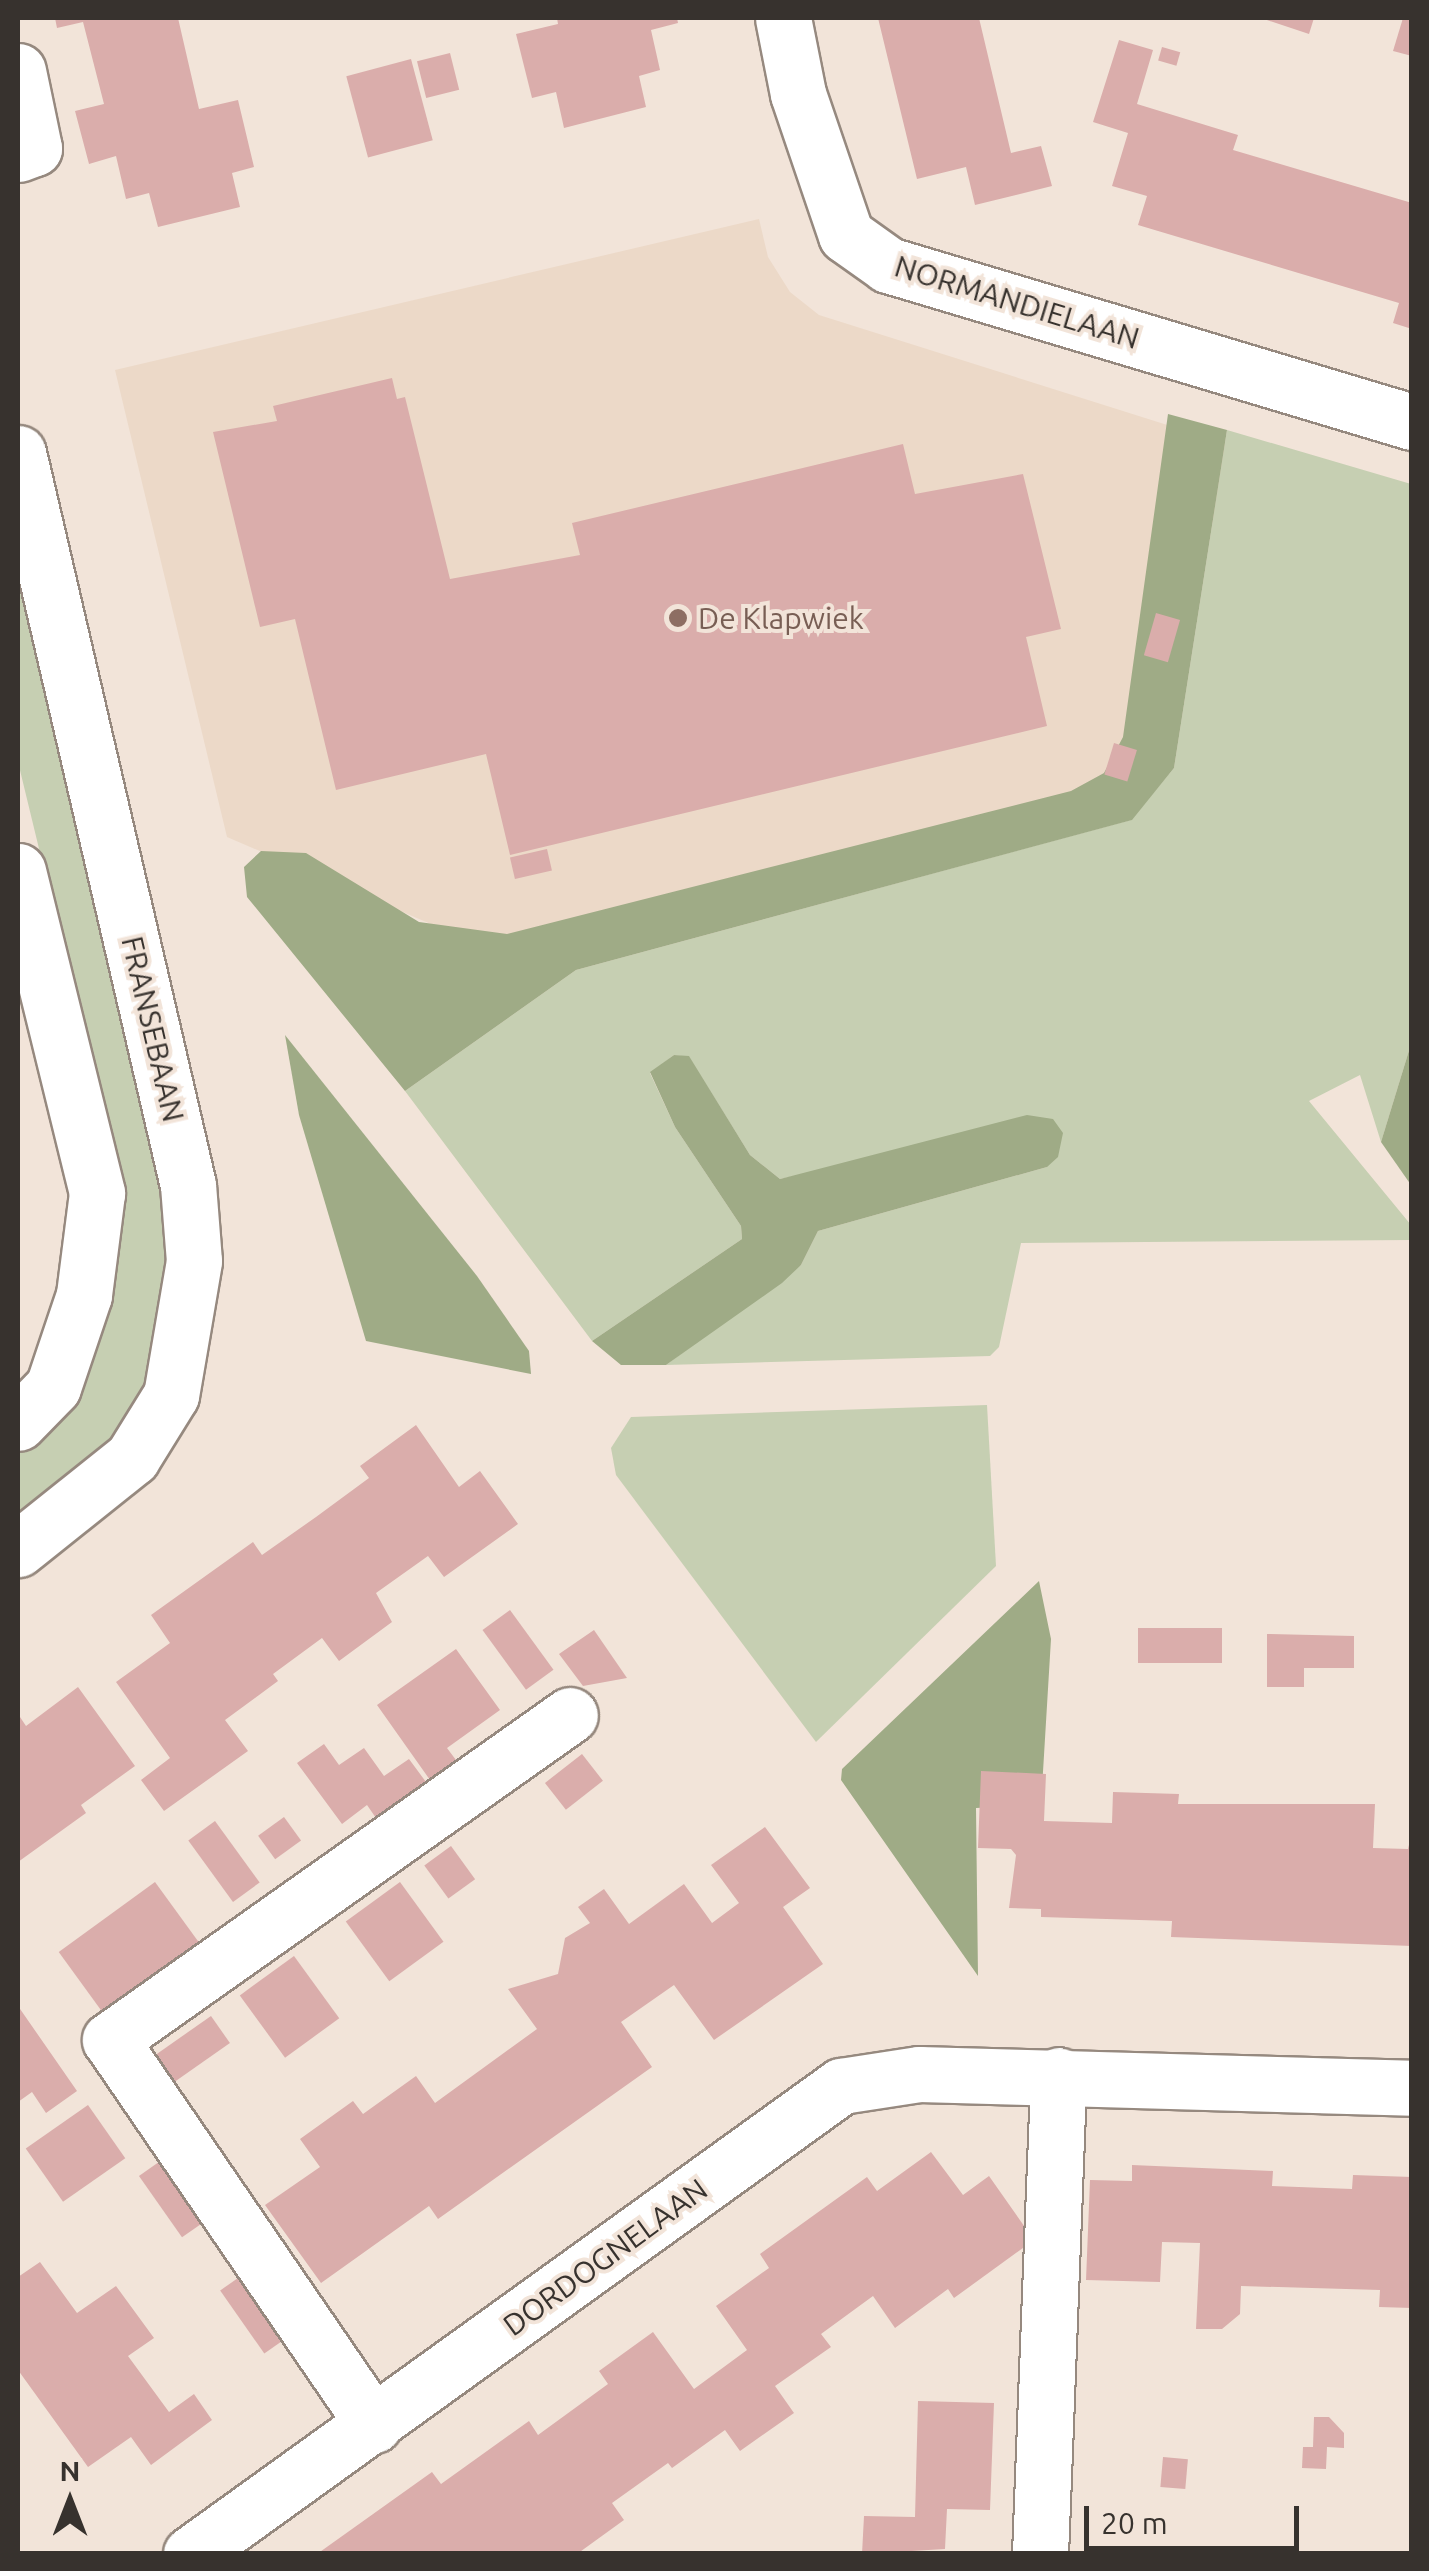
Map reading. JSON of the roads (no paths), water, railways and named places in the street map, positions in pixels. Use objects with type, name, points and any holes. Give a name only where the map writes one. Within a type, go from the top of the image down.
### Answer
[{"type":"street","name":"NORMANDIELAAN","points":[[782,18],[798,94],[846,234],[888,264],[1412,422]]},
{"type":"street","points":[[18,71],[34,148],[18,154]]},
{"type":"street","name":"FRANSEBAAN","points":[[18,453],[188,1185],[194,1261],[171,1395],[132,1458],[18,1549]]},
{"type":"street","points":[[18,871],[97,1193],[84,1296],[53,1387],[18,1423]]},
{"type":"street","points":[[374,2425],[110,2040],[570,1715]]},
{"type":"street","name":"DORDOGNELAAN","points":[[191,2554],[841,2086],[919,2074],[1412,2088]]},
{"type":"street","points":[[1040,2554],[1058,2075]]},
{"type":"place","name":"De Klapwiek","points":[[678,618]]}]
